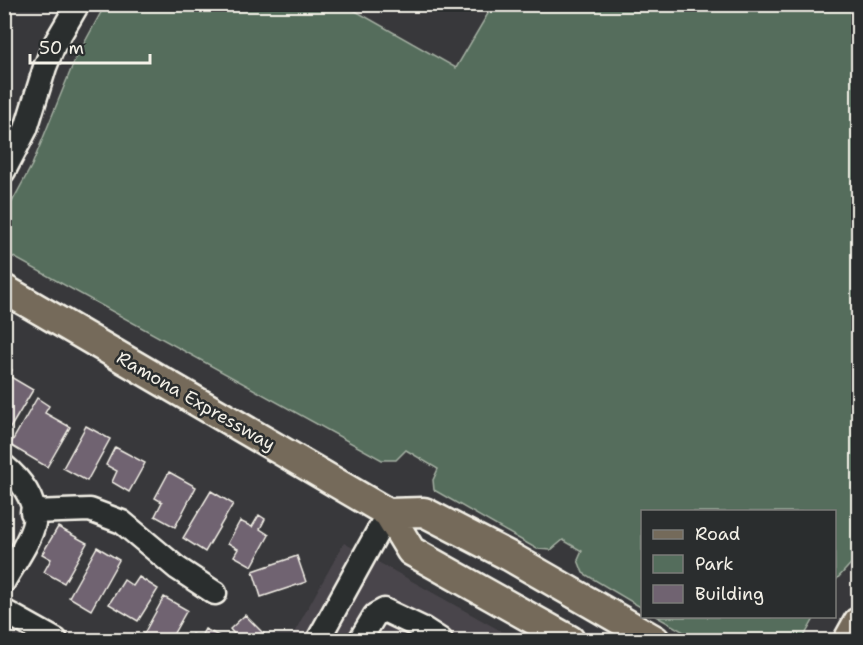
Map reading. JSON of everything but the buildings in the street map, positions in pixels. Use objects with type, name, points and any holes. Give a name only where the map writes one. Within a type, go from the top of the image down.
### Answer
[{"type":"main road","name":"Ramona Expressway","points":[[4,289],[388,513],[411,551],[570,640]]},
{"type":"main road","points":[[388,513],[424,512],[509,556],[655,640]]},
{"type":"main road","points":[[848,640],[858,622]]},
{"type":"street","points":[[4,171],[26,129],[54,45],[78,4]]},
{"type":"street","points":[[4,466],[21,482],[29,498],[33,524],[4,581]]},
{"type":"street","points":[[32,512],[90,510],[122,522],[177,568],[215,593]]},
{"type":"street","points":[[318,640],[388,513]]},
{"type":"street","points":[[360,640],[375,615],[384,610],[415,624],[441,640]]},
{"type":"street","points":[[4,611],[56,640]]},
{"type":"shaded area","points":[[344,543],[517,640],[290,640]]},
{"type":"green space","points":[[105,5],[345,5],[456,68],[493,5],[858,5],[858,556],[836,580],[836,510],[641,510],[641,607],[583,573],[578,560],[582,551],[563,540],[551,550],[537,549],[434,490],[433,480],[438,469],[406,450],[396,460],[382,460],[8,254],[5,247],[5,215],[32,165],[74,62]]},
{"type":"green space","points":[[659,618],[814,618],[802,640],[698,640]]}]
